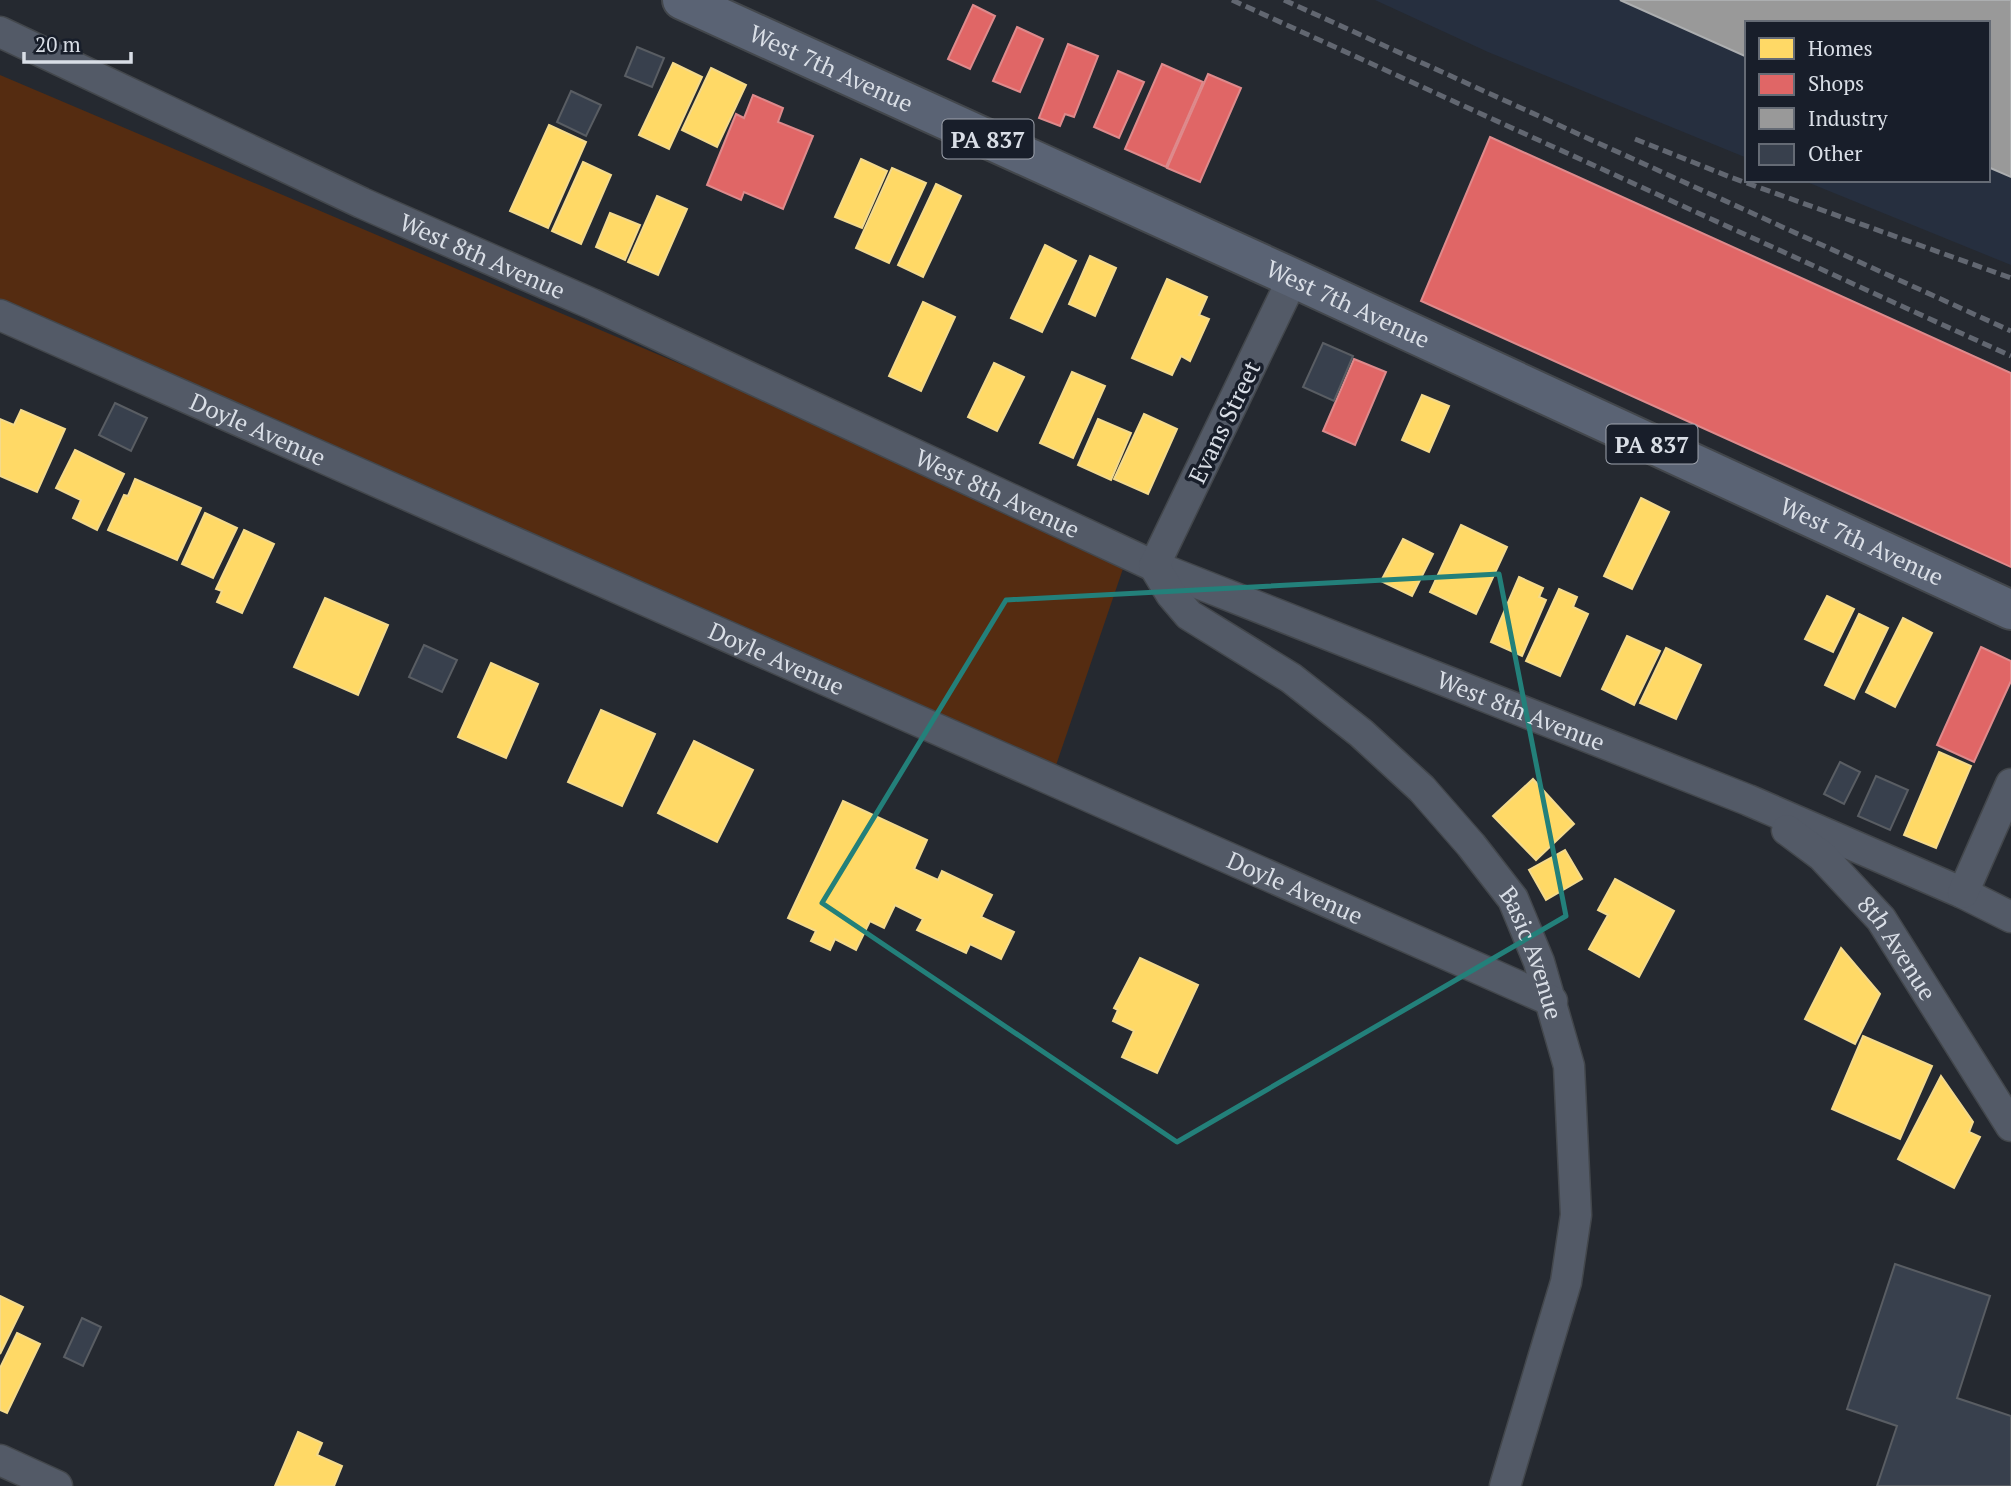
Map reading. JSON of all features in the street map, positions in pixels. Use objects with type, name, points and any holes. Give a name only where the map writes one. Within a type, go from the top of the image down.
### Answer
[{"type":"main road","name":"West 7th Avenue","points":[[682,0],[1293,278],[2011,610]]},
{"type":"street","name":"West 8th Avenue","points":[[0,32],[362,203],[604,310],[1154,566],[1748,800],[2011,917]]},
{"type":"street","name":"Evans Street","points":[[1154,566],[1293,278]]},
{"type":"street","name":"Doyle Avenue","points":[[0,315],[1552,1001]]},
{"type":"street","name":"Basic Avenue","points":[[1154,566],[1171,594],[1189,615],[1291,678],[1361,733],[1422,789],[1513,899],[1539,962],[1569,1066],[1576,1215],[1566,1282],[1505,1486]]},
{"type":"street","points":[[1963,894],[2011,783]]},
{"type":"street","name":"8th Avenue","points":[[1748,800],[1822,856],[1881,919],[2011,1126]]},
{"type":"street","points":[[0,1460],[57,1486]]},
{"type":"highlighted area","points":[[1499,574],[1566,916],[1177,1142],[822,903],[1006,600]]},
{"type":"shaded area","points":[[1375,0],[2011,0],[2011,265],[1807,182],[1990,182],[1990,21],[1745,21],[1745,157],[1488,52]]},
{"type":"shaded area","points":[[0,75],[1128,554],[1051,780],[0,318]]},
{"type":"building: Homes","points":[[673,63],[702,77],[669,149],[639,135]]},
{"type":"building: Homes","points":[[711,68],[746,85],[717,147],[682,130]]},
{"type":"building: Homes","points":[[549,125],[586,142],[548,228],[510,211]]},
{"type":"building: Homes","points":[[861,159],[887,171],[862,228],[835,217]]},
{"type":"building: Homes","points":[[583,162],[611,175],[581,244],[552,231]]},
{"type":"building: Homes","points":[[892,168],[926,183],[889,263],[856,248]]},
{"type":"building: Homes","points":[[936,184],[961,196],[923,277],[898,265]]},
{"type":"building: Homes","points":[[657,196],[687,209],[658,275],[628,262]]},
{"type":"building: Homes","points":[[610,213],[640,225],[625,260],[596,247]]},
{"type":"building: Homes","points":[[1045,245],[1076,261],[1042,332],[1011,318]]},
{"type":"building: Homes","points":[[1090,256],[1116,268],[1095,316],[1069,304]]},
{"type":"building: Homes","points":[[1167,279],[1207,297],[1199,315],[1209,319],[1190,361],[1181,356],[1172,375],[1132,358]]},
{"type":"building: Homes","points":[[923,302],[955,317],[921,391],[889,376]]},
{"type":"building: Homes","points":[[994,363],[1024,377],[997,431],[968,417]]},
{"type":"building: Homes","points":[[1072,372],[1105,386],[1073,458],[1040,443]]},
{"type":"building: Homes","points":[[1422,395],[1449,406],[1429,452],[1402,440]]},
{"type":"building: Homes","points":[[21,410],[65,429],[37,492],[0,476],[0,419],[14,425]]},
{"type":"building: Homes","points":[[1144,414],[1177,429],[1148,494],[1114,479]]},
{"type":"building: Homes","points":[[1098,419],[1131,433],[1111,480],[1078,465]]},
{"type":"building: Homes","points":[[75,450],[124,474],[97,530],[73,518],[81,500],[56,488]]},
{"type":"building: Homes","points":[[135,479],[201,508],[177,560],[108,530],[124,495],[128,496]]},
{"type":"building: Homes","points":[[1641,498],[1669,512],[1632,589],[1604,576]]},
{"type":"building: Homes","points":[[205,513],[237,528],[213,578],[182,564]]},
{"type":"building: Homes","points":[[1461,525],[1507,547],[1476,614],[1430,592]]},
{"type":"building: Homes","points":[[244,530],[274,544],[242,613],[217,602],[222,591],[216,589]]},
{"type":"building: Homes","points":[[1403,539],[1433,554],[1412,596],[1381,581]]},
{"type":"building: Homes","points":[[1519,577],[1543,588],[1539,597],[1546,600],[1522,656],[1491,642]]},
{"type":"building: Homes","points":[[1559,589],[1577,597],[1573,607],[1588,614],[1560,676],[1526,661]]},
{"type":"building: Homes","points":[[1827,596],[1854,609],[1833,652],[1805,639]]},
{"type":"building: Homes","points":[[325,598],[388,625],[358,695],[294,667]]},
{"type":"building: Homes","points":[[1859,614],[1888,628],[1854,699],[1825,685]]},
{"type":"building: Homes","points":[[1903,618],[1932,633],[1895,707],[1866,692]]},
{"type":"building: Homes","points":[[1627,636],[1660,651],[1634,705],[1602,689]]},
{"type":"building: Homes","points":[[1666,648],[1701,665],[1676,719],[1640,703]]},
{"type":"building: Homes","points":[[491,663],[538,684],[506,758],[458,737]]},
{"type":"building: Homes","points":[[601,710],[655,734],[622,806],[568,782]]},
{"type":"building: Homes","points":[[694,741],[753,770],[717,842],[658,813]]},
{"type":"building: Homes","points":[[1939,752],[1971,766],[1936,848],[1904,835]]},
{"type":"building: Homes","points":[[1533,779],[1574,824],[1536,860],[1493,816]]},
{"type":"building: Homes","points":[[843,801],[927,840],[914,869],[938,880],[942,871],[992,895],[981,917],[1014,932],[1001,959],[970,944],[966,953],[917,930],[923,919],[895,905],[884,928],[870,921],[856,950],[835,939],[830,950],[811,941],[816,931],[788,918]]},
{"type":"building: Homes","points":[[1565,850],[1582,879],[1546,900],[1529,870]]},
{"type":"building: Homes","points":[[1615,879],[1674,911],[1639,977],[1589,949],[1608,915],[1598,910]]},
{"type":"building: Homes","points":[[1841,948],[1880,994],[1855,1044],[1805,1019]]},
{"type":"building: Homes","points":[[1140,958],[1198,985],[1157,1073],[1122,1057],[1134,1031],[1113,1021],[1118,1010],[1114,1008]]},
{"type":"building: Homes","points":[[1863,1036],[1932,1066],[1900,1139],[1832,1109]]},
{"type":"building: Homes","points":[[1941,1076],[1973,1122],[1969,1132],[1980,1137],[1954,1188],[1898,1159]]},
{"type":"building: Homes","points":[[0,1296],[23,1307],[0,1354]]},
{"type":"building: Homes","points":[[17,1333],[40,1344],[7,1413],[0,1410],[0,1368]]},
{"type":"building: Homes","points":[[298,1432],[322,1443],[317,1455],[342,1466],[334,1486],[275,1486]]},
{"type":"building: Shops","points":[[973,5],[995,16],[970,69],[948,59]]},
{"type":"building: Shops","points":[[1017,27],[1043,39],[1020,92],[993,81]]},
{"type":"building: Shops","points":[[1068,44],[1098,56],[1074,117],[1065,114],[1060,126],[1039,118]]},
{"type":"building: Shops","points":[[1162,64],[1203,82],[1166,167],[1125,149]]},
{"type":"building: Shops","points":[[1118,71],[1144,82],[1119,138],[1094,127]]},
{"type":"building: Shops","points":[[1208,74],[1241,88],[1200,182],[1167,168]]},
{"type":"building: Shops","points":[[753,95],[783,108],[778,122],[813,136],[783,209],[744,192],[741,200],[707,185],[736,114],[744,118]]},
{"type":"building: Shops","points":[[1490,137],[2011,373],[2011,567],[1421,301]]},
{"type":"building: Shops","points":[[1354,359],[1386,372],[1355,445],[1323,431]]},
{"type":"building: Shops","points":[[1981,647],[2011,661],[2011,681],[1974,762],[1937,745]]},
{"type":"building: Industry","points":[[1620,0],[2011,0],[2011,177],[1990,168],[1990,21],[1745,21],[1745,56]]},
{"type":"building: Other","points":[[637,47],[664,58],[652,87],[625,76]]},
{"type":"building: Other","points":[[571,91],[601,105],[586,136],[557,122]]},
{"type":"building: Other","points":[[1323,343],[1353,356],[1334,401],[1303,387]]},
{"type":"building: Other","points":[[115,403],[147,418],[131,451],[99,435]]},
{"type":"building: Other","points":[[424,645],[457,660],[442,692],[409,677]]},
{"type":"building: Other","points":[[1840,762],[1860,772],[1844,804],[1824,794]]},
{"type":"building: Other","points":[[1876,776],[1908,790],[1890,830],[1858,816]]},
{"type":"building: Other","points":[[1895,1264],[1990,1296],[1957,1398],[2011,1416],[2011,1486],[1877,1486],[1897,1426],[1847,1409]]},
{"type":"building: Other","points":[[82,1318],[101,1327],[83,1366],[64,1357]]},
{"type":"railway","points":[[1232,0],[2011,356]]},
{"type":"railway","points":[[1284,0],[2011,331]]},
{"type":"railway","points":[[1635,139],[1730,177],[2011,278]]}]
